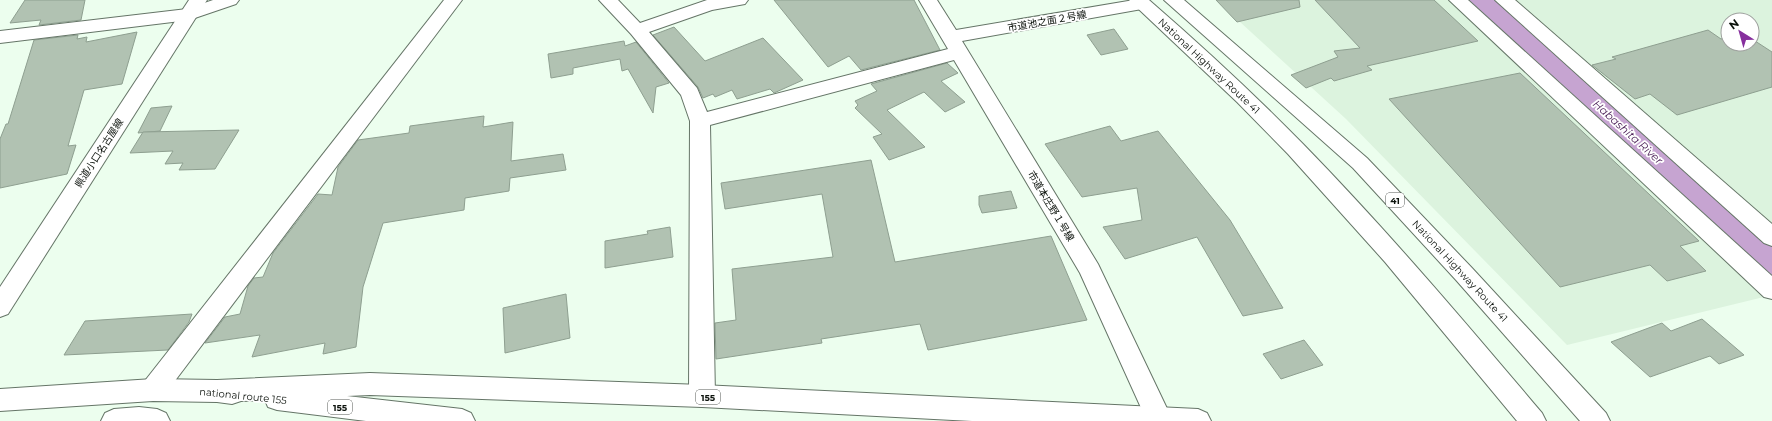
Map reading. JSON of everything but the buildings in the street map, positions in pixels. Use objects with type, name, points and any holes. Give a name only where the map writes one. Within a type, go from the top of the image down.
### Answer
[{"type":"main road","points":[[0,37],[230,0]]},
{"type":"main road","points":[[153,390],[453,0]]},
{"type":"main road","points":[[608,0],[637,30],[690,94],[700,121],[702,396]]},
{"type":"main road","points":[[637,30],[709,5],[739,0]]},
{"type":"main road","name":"市道本庄野１号線","points":[[928,0],[1090,270],[1159,419]]},
{"type":"main road","name":"National Highway Route 41","points":[[1173,0],[1360,163],[1464,274],[1597,421]]},
{"type":"main road","points":[[1458,0],[1772,290]]},
{"type":"main road","points":[[1504,0],[1772,237]]},
{"type":"main road","name":"市道池之面２号線","points":[[700,121],[955,44],[1140,2]]},
{"type":"main road","name":"National Highway Route 41","points":[[1140,2],[1249,101],[1294,148],[1369,228],[1438,306],[1533,421]]},
{"type":"main road","name":"県道小口名古屋線","points":[[0,307],[193,7]]},
{"type":"main road","name":"155","points":[[217,391],[370,384],[702,396],[1198,421]]},
{"type":"main road","name":"national route 155","points":[[0,400],[153,390],[217,391],[462,421]]},
{"type":"main road","points":[[114,421],[157,421]]},
{"type":"shaded area","points":[[1216,0],[1772,0],[1772,295],[1567,345],[1346,119]]},
{"type":"waterway","name":"Habashita River","points":[[1483,0],[1772,263]]}]
